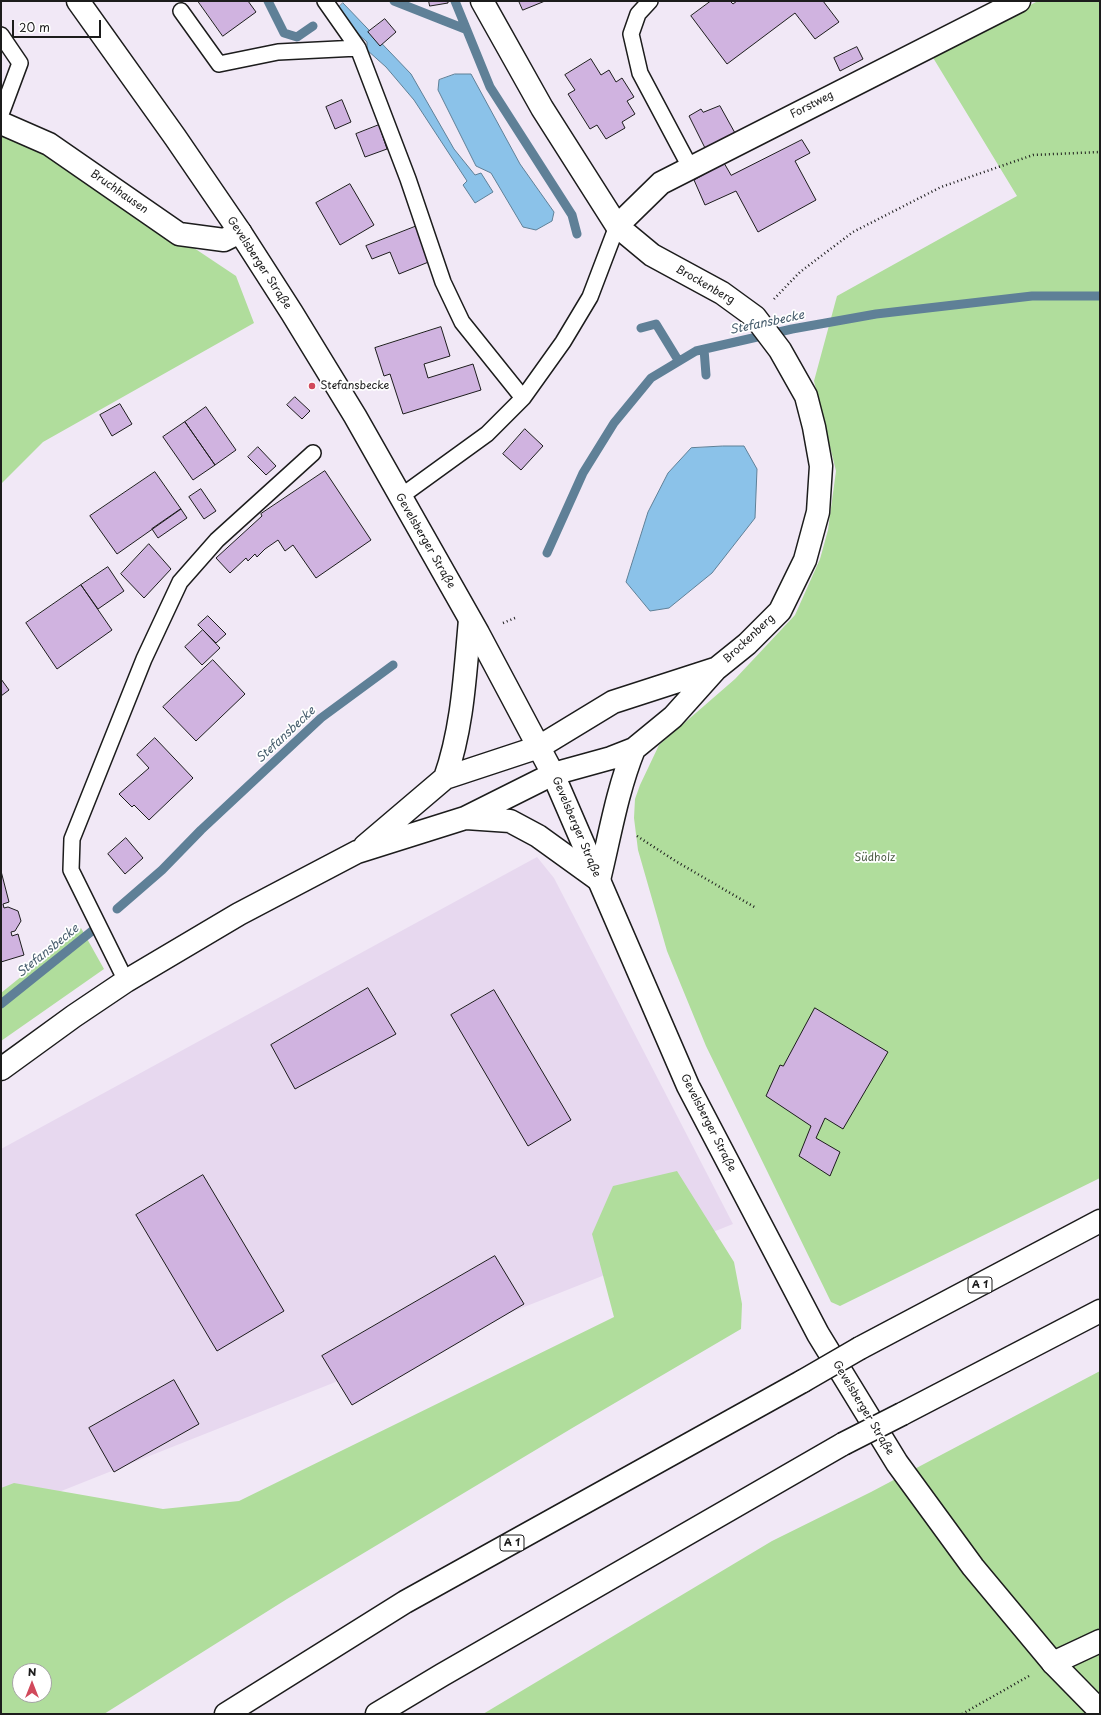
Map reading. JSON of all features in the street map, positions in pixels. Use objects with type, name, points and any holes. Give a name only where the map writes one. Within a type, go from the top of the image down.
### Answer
[{"type":"main road","name":"Gevelsberger Straße","points":[[78,1],[240,232],[351,409],[470,620],[553,774],[688,1086],[818,1334],[901,1469],[973,1567],[1053,1663],[1100,1711]]},
{"type":"main road","name":"Brockenberg","points":[[482,1],[542,108],[617,226],[652,255],[722,293],[755,317],[780,350],[806,396],[814,427],[820,466],[818,512],[805,560],[780,611],[747,644],[716,669],[673,717],[634,749],[611,758],[553,774]]},
{"type":"main road","name":"Forstweg","points":[[617,226],[661,183],[1019,1]]},
{"type":"main road","name":"Bruchhausen","points":[[1,123],[49,144],[179,234],[224,240],[240,232]]},
{"type":"main road","points":[[445,778],[452,759],[461,716],[470,620]]},
{"type":"main road","name":"Brockenberg","points":[[539,747],[614,702],[716,669]]},
{"type":"main road","points":[[357,852],[445,778],[539,747]]},
{"type":"main road","points":[[465,818],[510,821],[538,836],[599,880],[612,827],[618,793],[634,749]]},
{"type":"main road","points":[[1,1069],[74,1016],[126,981],[239,914],[357,852],[465,818],[553,774]]},
{"type":"main road","name":"A 1","points":[[226,1714],[405,1602],[860,1348],[1100,1221]]},
{"type":"main road","points":[[377,1714],[442,1675],[844,1444],[1100,1311]]},
{"type":"main road","points":[[1053,1663],[1100,1640]]},
{"type":"lane","points":[[325,1],[358,48],[403,165],[443,282],[462,322],[523,398]]},
{"type":"lane","points":[[650,1],[638,14],[631,34],[640,73],[690,167]]},
{"type":"lane","points":[[181,11],[219,64],[278,52],[358,48]]},
{"type":"lane","points":[[1,34],[20,63],[1,114]]},
{"type":"lane","points":[[400,497],[486,434],[523,398],[563,342],[590,296],[617,226]]},
{"type":"lane","points":[[126,981],[71,870],[72,839],[144,659],[180,582],[217,540],[313,453]]},
{"type":"path","points":[[755,317],[800,272],[853,232],[941,186],[1032,155],[1100,152]]},
{"type":"path","points":[[612,827],[640,838],[677,862],[756,908]]},
{"type":"path","points":[[962,1714],[1053,1663]]},
{"type":"shaded area","points":[[537,857],[554,878],[733,1224],[1,1515],[1,1149]]},
{"type":"green space","name":"Südholz","points":[[1038,1],[1100,1],[1100,1178],[840,1306],[831,1302],[706,1046],[667,951],[638,850],[634,818],[635,799],[659,745],[735,679],[795,615],[820,559],[828,530],[836,471],[814,381],[837,296],[1017,196],[932,56],[789,128]]},
{"type":"green space","points":[[1,135],[50,152],[236,276],[254,323],[43,442],[1,484]]},
{"type":"green space","points":[[81,928],[104,969],[1,1041],[1,993]]},
{"type":"green space","points":[[677,1171],[734,1262],[742,1304],[741,1329],[287,1599],[104,1714],[1,1714],[1,1488],[14,1483],[163,1509],[239,1501],[614,1317],[592,1234],[613,1186]]},
{"type":"green space","points":[[1100,1371],[1100,1714],[483,1714],[772,1541],[871,1492]]},
{"type":"water","points":[[343,3],[411,74],[454,149],[475,175],[481,173],[493,192],[475,203],[463,185],[467,181],[414,100],[386,67],[367,50],[367,42],[334,12]]},
{"type":"water","points":[[455,74],[471,74],[520,164],[554,212],[552,221],[536,230],[523,227],[491,173],[476,166],[438,90],[439,80]]},
{"type":"water","points":[[744,446],[757,469],[755,518],[712,573],[669,608],[650,611],[626,582],[648,512],[668,473],[691,448]]},
{"type":"building","points":[[198,1],[248,1],[256,12],[223,36]]},
{"type":"building","points":[[429,1],[448,1],[448,3],[430,6]]},
{"type":"building","points":[[519,1],[545,1],[523,10]]},
{"type":"building","points":[[711,1],[730,1],[733,4],[737,1],[823,1],[839,22],[815,39],[795,13],[727,64],[691,16]]},
{"type":"building","points":[[385,19],[396,32],[380,46],[368,32]]},
{"type":"building","points":[[857,47],[863,59],[840,71],[834,58]]},
{"type":"building","points":[[591,59],[601,75],[609,70],[616,82],[622,78],[634,97],[627,101],[635,114],[622,122],[625,128],[606,139],[597,125],[590,129],[568,94],[575,90],[565,75]]},
{"type":"building","points":[[342,100],[351,122],[335,129],[326,107]]},
{"type":"building","points":[[720,106],[735,133],[705,148],[689,116],[701,109],[703,112]]},
{"type":"building","points":[[379,125],[387,149],[365,157],[356,134]]},
{"type":"building","points":[[802,140],[810,153],[795,161],[816,200],[758,232],[736,191],[705,205],[694,180],[724,163],[731,175]]},
{"type":"building","points":[[350,184],[374,225],[340,245],[316,203]]},
{"type":"building","points":[[417,226],[431,261],[399,274],[390,252],[372,259],[366,246]]},
{"type":"building","points":[[441,327],[450,356],[424,364],[428,378],[473,364],[481,390],[403,414],[390,374],[384,376],[375,348]]},
{"type":"building","points":[[295,397],[310,411],[302,419],[287,405]]},
{"type":"building","points":[[120,404],[132,424],[112,436],[100,415]]},
{"type":"building","points":[[206,407],[236,450],[215,465],[185,422]]},
{"type":"building","points":[[185,422],[215,465],[193,480],[163,437]]},
{"type":"building","points":[[525,429],[543,446],[521,470],[503,454]]},
{"type":"building","points":[[258,447],[276,466],[266,475],[248,457]]},
{"type":"building","points":[[325,471],[371,540],[316,578],[293,545],[285,551],[278,540],[257,557],[255,554],[248,561],[246,558],[230,573],[216,558],[262,516],[261,514]]},
{"type":"building","points":[[155,472],[181,509],[117,554],[90,516]]},
{"type":"building","points":[[201,489],[216,511],[204,519],[189,497]]},
{"type":"building","points":[[181,509],[187,518],[158,538],[152,529]]},
{"type":"building","points":[[149,544],[171,569],[144,598],[121,574]]},
{"type":"building","points":[[108,567],[124,591],[98,609],[81,585]]},
{"type":"building","points":[[81,585],[112,630],[57,669],[26,623]]},
{"type":"building","points":[[208,616],[226,634],[216,643],[198,625]]},
{"type":"building","points":[[203,630],[220,648],[202,665],[185,647]]},
{"type":"building","points":[[213,660],[245,694],[196,741],[163,707]]},
{"type":"building","points":[[1,679],[9,690],[1,696]]},
{"type":"building","points":[[155,738],[193,778],[149,820],[134,805],[132,807],[119,794],[149,768],[137,755]]},
{"type":"building","points":[[126,838],[143,858],[125,874],[108,854]]},
{"type":"building","points":[[1,871],[9,902],[3,904],[4,908],[8,907],[18,911],[21,921],[15,931],[11,932],[12,936],[18,934],[24,955],[1,962]]},
{"type":"building","points":[[368,988],[396,1034],[295,1089],[271,1045]]},
{"type":"building","points":[[494,990],[571,1120],[528,1146],[451,1015]]},
{"type":"building","points":[[815,1008],[888,1052],[843,1129],[825,1118],[816,1138],[840,1152],[830,1176],[799,1156],[811,1126],[766,1096],[780,1065],[783,1066]]},
{"type":"building","points":[[203,1175],[284,1311],[217,1351],[136,1215]]},
{"type":"building","points":[[495,1256],[524,1304],[352,1405],[322,1356]]},
{"type":"building","points":[[174,1380],[199,1424],[114,1472],[89,1428]]},
{"type":"waterway","points":[[268,1],[284,33],[297,37],[313,26]]},
{"type":"waterway","points":[[394,1],[465,29]]},
{"type":"waterway","points":[[455,1],[490,87],[572,215],[577,234]]},
{"type":"waterway","name":"Stefansbecke","points":[[547,553],[583,473],[614,423],[651,378],[696,351],[792,329],[876,314],[1032,296],[1100,296]]},
{"type":"waterway","points":[[641,328],[656,324],[678,360]]},
{"type":"waterway","points":[[704,349],[706,375]]},
{"type":"waterway","name":"Stefansbecke","points":[[117,909],[162,870],[201,830],[321,718],[393,665]]},
{"type":"waterway","name":"Stefansbecke","points":[[1,1004],[92,931]]},
{"type":"place","name":"Stefansbecke","points":[[312,386]]}]
